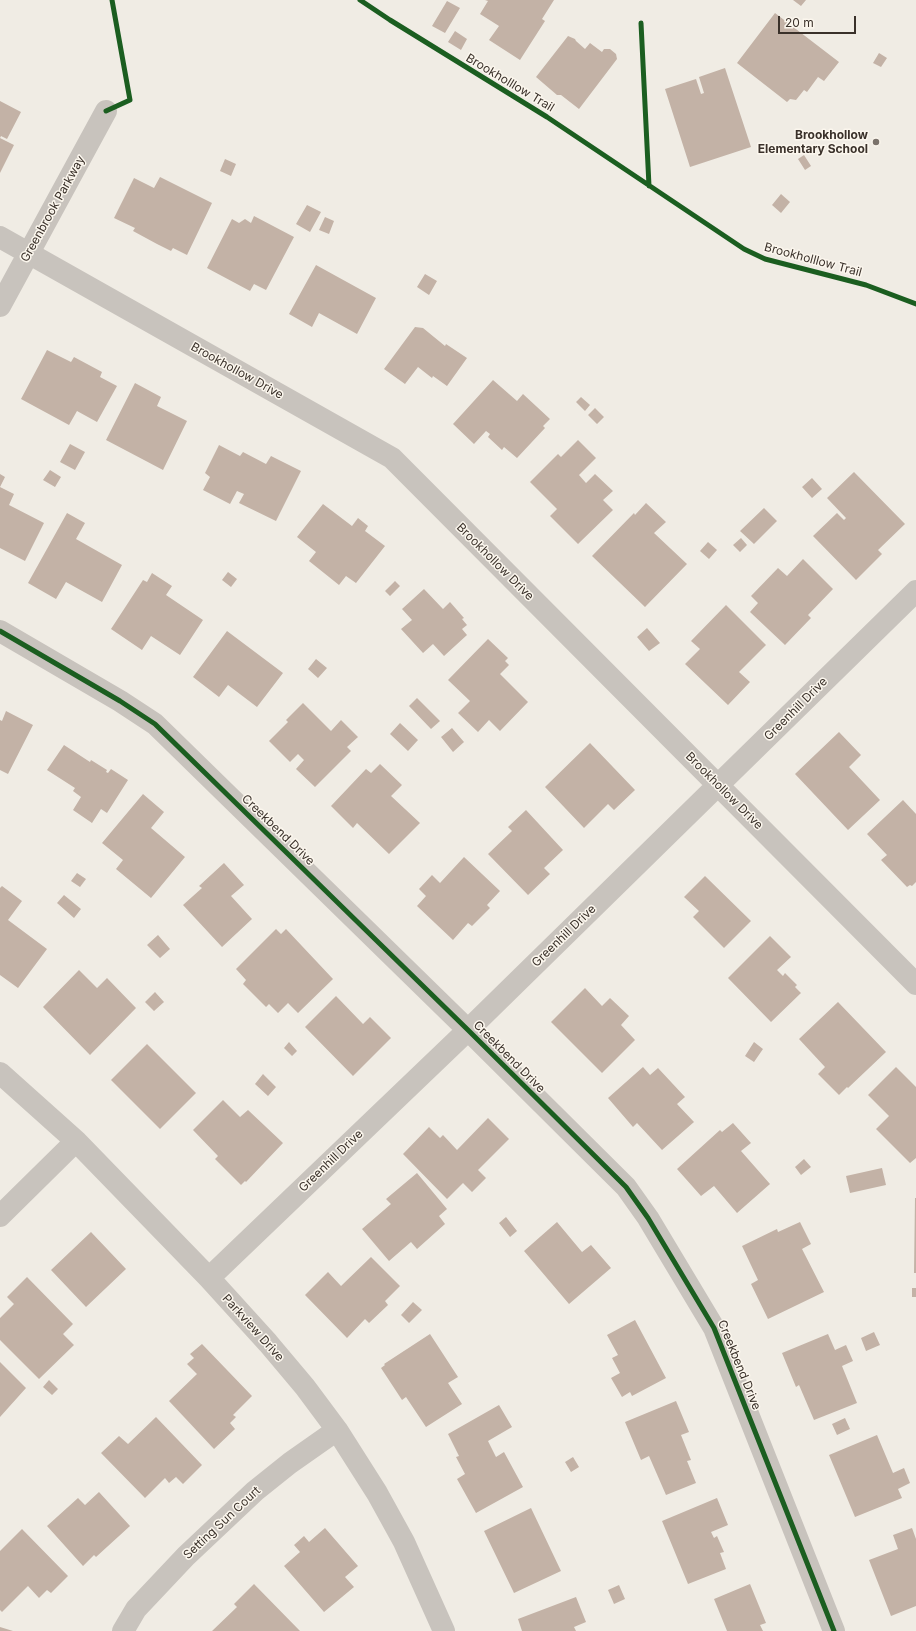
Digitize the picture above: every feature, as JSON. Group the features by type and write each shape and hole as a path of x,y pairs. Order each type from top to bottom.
{"street":[{"name":"Greenbrook Parkway","path":"0,306 106,111"},
{"name":"Brookhollow Drive","path":"0,237 392,458 916,984"},
{"name":"Greenhill Drive","path":"209,1278 468,1030 916,591"},
{"name":"Creekbend Drive","path":"0,631 120,701 155,724 468,1030 626,1187 648,1218 714,1328 834,1631"},
{"name":"Parkview Drive","path":"0,1073 76,1141 209,1278 286,1365 337,1430 377,1493 400,1535 444,1631"},
{"path":"0,1216 76,1141"},
{"name":"Setting Sun Court","path":"123,1631 136,1609 186,1556 249,1497 290,1464 337,1430"}],"building":[{"path":"485,0 554,0 542,19 545,21 520,60 489,40 499,26 480,14 488,1"},
{"path":"793,0 806,0 801,6"},
{"path":"447,1 460,8 445,33 432,26"},
{"path":"775,13 839,62 824,81 818,77 807,92 804,90 796,100 790,99 787,102 737,63"},
{"path":"455,31 467,39 461,50 448,42"},
{"path":"568,36 575,39 585,49 590,43 602,52 604,49 610,49 616,54 617,59 579,109 561,95 557,95 536,77"},
{"path":"879,53 887,58 881,67 873,63"},
{"path":"725,68 751,147 690,167 665,89 696,79 701,94 704,93 699,77"},
{"path":"0,101 21,112 7,139 1,136 0,138"},
{"path":"0,138 14,145 0,173"},
{"path":"804,155 811,166 805,170 798,159"},
{"path":"225,159 236,164 231,176 220,171"},
{"path":"160,177 212,203 187,255 173,248 171,251 157,244 133,231 135,228 114,218 134,178 154,188"},
{"path":"781,194 790,202 781,213 772,205"},
{"path":"307,205 321,212 310,232 296,224"},
{"path":"254,216 294,237 266,290 254,284 250,291 207,268 232,219 239,223 245,219 251,223"},
{"path":"325,217 334,221 329,234 319,230"},
{"path":"316,265 376,298 357,334 319,313 312,327 289,314"},
{"path":"425,274 437,281 429,295 417,287"},
{"path":"415,327 423,328 445,346 446,344 467,358 447,386 433,376 432,378 418,367 405,384 384,369"},
{"path":"47,350 71,362 74,357 102,372 100,377 117,386 97,422 77,411 69,425 21,399"},
{"path":"493,380 517,401 523,394 550,419 543,426 545,428 517,458 504,447 502,450 488,437 490,434 486,431 474,444 453,424"},
{"path":"135,383 161,397 157,406 187,421 163,470 106,440"},
{"path":"581,397 590,405 585,411 576,402"},
{"path":"595,408 604,417 597,424 588,415"},
{"path":"578,440 596,458 579,475 586,483 595,474 613,491 603,500 613,510 578,544 550,516 557,509 530,482 558,454 561,457"},
{"path":"70,444 85,452 75,470 60,462"},
{"path":"219,445 240,456 243,452 266,464 271,456 301,471 276,521 239,503 244,494 237,491 230,504 203,490 210,477 205,473"},
{"path":"50,470 61,477 55,487 43,480"},
{"path":"854,472 905,524 878,550 882,554 856,580 813,536 837,513 844,520 846,518 827,498"},
{"path":"0,474 5,477 0,487"},
{"path":"812,478 822,489 812,498 802,487"},
{"path":"0,487 14,494 9,505 44,523 25,561 0,548"},
{"path":"646,503 666,522 654,533 687,564 645,607 592,556 634,513 635,515"},
{"path":"323,504 352,526 358,518 368,526 365,531 385,546 356,583 346,576 339,585 309,561 316,552 297,537"},
{"path":"764,508 777,521 754,544 740,531"},
{"path":"67,513 85,523 76,539 122,565 102,602 66,582 56,599 28,583"},
{"path":"741,538 747,545 740,552 733,545"},
{"path":"708,542 717,550 709,559 700,551"},
{"path":"803,559 833,589 808,615 811,618 785,645 750,612 758,603 751,596 778,568 787,576"},
{"path":"228,572 237,579 231,587 222,580"},
{"path":"152,573 172,586 166,595 203,620 180,655 151,636 142,650 111,629 143,580 147,582"},
{"path":"395,581 400,586 390,596 385,591"},
{"path":"424,589 443,609 450,602 464,618 462,619 467,625 462,629 467,635 444,656 433,644 423,653 401,629 412,620 402,609"},
{"path":"726,605 766,645 739,672 750,682 728,705 685,664 700,649 691,641"},
{"path":"647,628 660,643 649,651 637,637"},
{"path":"227,631 283,673 257,707 228,685 219,697 193,677"},
{"path":"488,639 508,658 505,661 509,665 500,674 528,702 500,731 489,720 478,732 458,713 470,701 448,680"},
{"path":"316,659 327,668 318,678 308,669"},
{"path":"417,698 440,721 431,729 409,706"},
{"path":"303,703 331,731 341,720 358,737 347,747 351,751 315,787 296,769 304,760 298,754 290,762 269,741 288,722 286,720"},
{"path":"6,711 33,725 8,774 0,770 0,720 2,721"},
{"path":"400,723 418,740 408,751 390,734"},
{"path":"452,728 464,742 453,752 441,737"},
{"path":"839,732 861,755 849,767 880,800 848,830 795,774"},
{"path":"590,743 635,790 614,810 608,804 584,828 545,787"},
{"path":"64,745 90,762 91,760 107,770 106,772 108,773 111,769 128,780 107,813 101,809 92,823 73,810 81,797 73,791 75,788 47,770"},
{"path":"380,764 402,785 391,796 420,823 389,854 357,823 353,828 331,806 366,769 371,773"},
{"path":"143,794 164,812 151,828 185,857 151,898 116,869 123,860 102,843"},
{"path":"903,800 916,814 916,882 912,886 910,885 907,887 881,860 887,855 867,834"},
{"path":"526,810 563,850 544,868 550,874 528,895 488,854 512,831 508,827"},
{"path":"464,857 500,891 487,905 490,908 472,926 468,923 453,940 417,906 426,896 419,889 432,875 440,883"},
{"path":"224,863 244,885 231,896 252,919 222,947 183,905 202,888 199,886"},
{"path":"77,873 86,879 80,887 71,881"},
{"path":"705,876 751,921 724,948 693,917 699,911 684,897"},
{"path":"2,886 22,901 8,920 47,949 18,988 0,975 0,888"},
{"path":"64,895 81,909 74,918 57,903"},
{"path":"276,929 281,934 286,929 333,979 298,1013 288,1003 278,1013 269,1004 266,1007 243,984 246,980 236,969"},
{"path":"158,935 170,949 160,958 147,945"},
{"path":"770,936 791,957 777,970 783,976 785,973 797,985 795,987 801,993 771,1022 728,978"},
{"path":"79,970 97,988 107,978 136,1008 90,1055 43,1007"},
{"path":"585,988 602,1006 610,998 629,1016 621,1025 635,1040 602,1073 551,1022"},
{"path":"155,992 164,1002 154,1011 145,1002"},
{"path":"336,996 363,1024 370,1017 391,1038 353,1076 305,1027"},
{"path":"838,1002 886,1052 839,1095 818,1074 825,1067 799,1039"},
{"path":"289,1042 297,1051 292,1056 284,1048"},
{"path":"754,1042 763,1049 754,1062 745,1056"},
{"path":"147,1044 196,1093 160,1129 111,1080"},
{"path":"643,1067 650,1075 658,1068 685,1097 677,1104 694,1122 662,1150 637,1123 633,1127 608,1098"},
{"path":"896,1067 916,1087 916,1158 910,1163 876,1129 889,1116 868,1095"},
{"path":"263,1074 276,1087 268,1096 255,1084"},
{"path":"223,1100 240,1117 248,1110 283,1143 246,1182 245,1181 241,1185 215,1159 218,1156 193,1130"},
{"path":"488,1118 509,1139 478,1170 486,1178 472,1192 463,1183 447,1199 403,1154 429,1127 440,1138 443,1135 457,1150"},
{"path":"733,1123 751,1143 741,1151 770,1184 737,1213 714,1186 701,1196 677,1169 720,1130 722,1132"},
{"path":"804,1159 811,1167 801,1175 795,1167"},
{"path":"882,1168 886,1185 850,1193 846,1176"},
{"path":"417,1173 447,1209 439,1216 445,1224 417,1249 411,1242 389,1261 362,1229 391,1204 386,1199"},
{"path":"915,1198 916,1273 914,1273"},
{"path":"506,1217 517,1231 510,1237 499,1223"},
{"path":"557,1222 582,1252 591,1245 611,1268 569,1304 524,1251"},
{"path":"800,1222 811,1244 802,1249 824,1292 768,1319 751,1284 758,1280 742,1246 777,1229 778,1232"},
{"path":"91,1232 126,1269 86,1307 51,1270"},
{"path":"371,1257 400,1286 385,1301 388,1305 369,1323 365,1319 347,1338 305,1295 328,1272 341,1286"},
{"path":"27,1277 73,1324 63,1334 74,1345 39,1379 0,1340 0,1318 14,1304 7,1297"},
{"path":"912,1288 916,1288 916,1297 912,1297"},
{"path":"413,1302 422,1310 409,1323 401,1315"},
{"path":"635,1320 666,1378 632,1396 630,1392 622,1397 611,1378 620,1373 612,1358 618,1355 607,1335"},
{"path":"874,1332 880,1345 866,1351 861,1338"},
{"path":"430,1334 458,1377 448,1383 462,1404 426,1427 406,1397 402,1400 381,1368 385,1365 384,1364"},
{"path":"828,1334 835,1350 846,1345 853,1361 842,1366 857,1403 814,1420 799,1385 796,1387 782,1353"},
{"path":"202,1344 252,1396 233,1415 236,1417 230,1423 235,1429 214,1449 169,1401 197,1374 187,1364 194,1358 190,1354"},
{"path":"0,1362 26,1388 0,1417"},
{"path":"49,1380 58,1389 52,1395 43,1387"},
{"path":"676,1401 689,1432 681,1435 691,1460 687,1461 696,1483 666,1495 649,1456 641,1460 625,1422"},
{"path":"499,1405 512,1427 488,1441 496,1457 504,1452 523,1487 476,1513 457,1479 465,1474 456,1457 459,1456 448,1434"},
{"path":"156,1417 202,1465 183,1484 176,1477 169,1483 165,1478 145,1498 101,1453 119,1436 128,1444"},
{"path":"845,1418 850,1429 837,1435 832,1424"},
{"path":"877,1435 893,1473 904,1468 910,1483 898,1489 902,1498 855,1517 829,1455"},
{"path":"573,1457 579,1467 571,1472 565,1462"},
{"path":"99,1492 130,1526 96,1557 94,1555 83,1566 47,1526 78,1498 85,1505"},
{"path":"717,1498 728,1525 711,1532 714,1538 717,1536 724,1552 720,1553 726,1569 688,1584 662,1521"},
{"path":"531,1508 561,1571 514,1593 484,1531"},
{"path":"325,1528 358,1566 345,1577 354,1587 324,1612 284,1566 300,1552 294,1545 304,1536 309,1542"},
{"path":"912,1528 916,1539 916,1606 891,1616 869,1560 898,1549 893,1535"},
{"path":"22,1529 68,1576 51,1593 47,1590 39,1598 28,1586 2,1612 0,1610 0,1551"},
{"path":"254,1584 300,1631 212,1631 237,1607 234,1604"},
{"path":"750,1584 766,1623 760,1625 763,1631 727,1631 714,1599"},
{"path":"619,1585 625,1599 614,1604 608,1590"},
{"path":"576,1597 586,1622 574,1627 576,1631 522,1631 518,1619"},
{"path":"0,1627 13,1631 0,1631"}],"cycle path":[{"path":"106,111 130,100 112,0"},
{"name":"Brookholllow Trail","path":"360,0 547,117 744,249 765,259 866,285 916,304"},
{"path":"641,23 649,186"},
{"path":"0,631 120,701 155,724 468,1030 626,1187 648,1218 714,1328 834,1631"}],"place":[{"name":"Brookhollow Elementary School","path":"876,142"}]}
